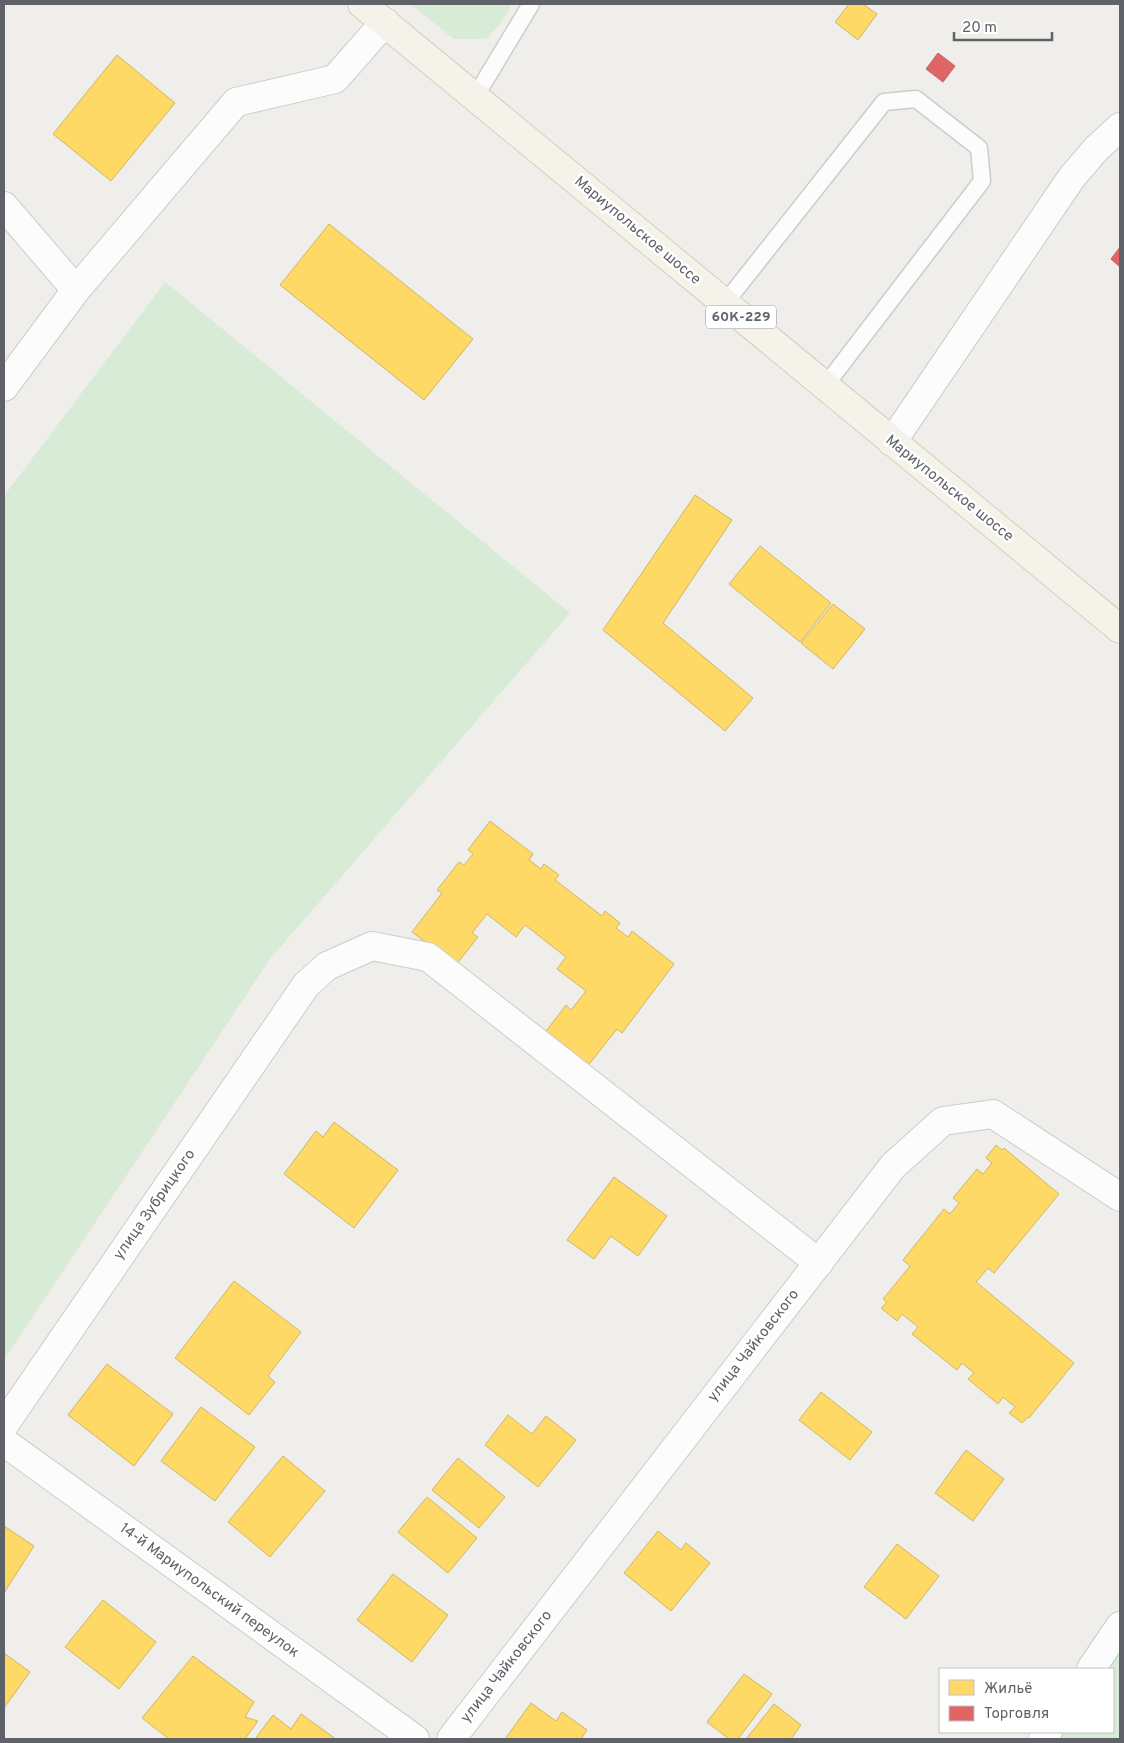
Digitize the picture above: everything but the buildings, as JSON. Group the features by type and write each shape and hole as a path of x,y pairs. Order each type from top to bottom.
{"main road":[{"name":"Мариупольское шоссе","path":"362,4 1120,629"}],"street":[{"path":"4,387 76,290 236,102 335,79 385,22"},
{"path":"892,442 1072,177 1096,149 1120,127"},
{"path":"4,206 76,290"},
{"name":"улица Зубрицкого","path":"4,1425 306,985 326,966 372,946 428,956 819,1263"},
{"name":"улица Чайковского","path":"451,1739 893,1166 943,1122 993,1114 1120,1197"},
{"name":"14-й Мариупольский переулок","path":"4,1442 415,1739"},
{"path":"1092,1668 1120,1626"}],"lane":[{"path":"476,97 530,4"},
{"path":"724,303 884,102 916,99 979,148 982,181 825,386"}],"green space":[{"path":"410,4 512,4 501,23 486,39 454,39"},
{"path":"165,282 570,613 270,959 4,1360 4,496"},
{"path":"1120,1637 1120,1739 1050,1739 1054,1733 1114,1733 1114,1668 1099,1668"}]}
